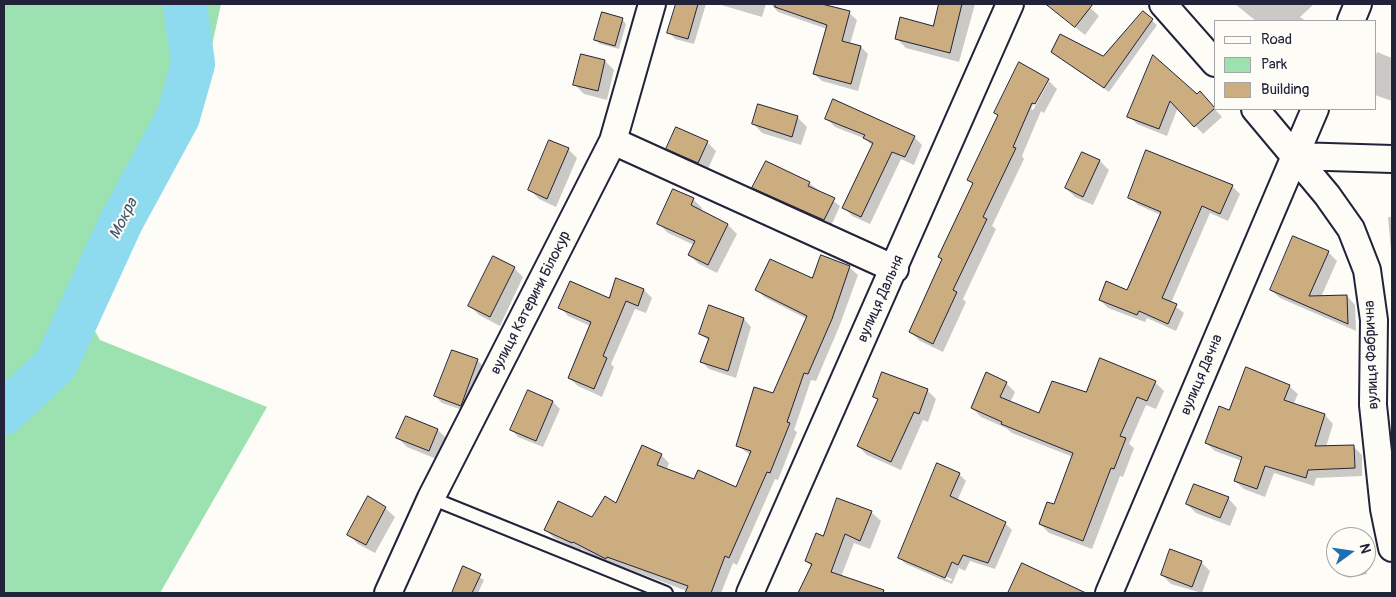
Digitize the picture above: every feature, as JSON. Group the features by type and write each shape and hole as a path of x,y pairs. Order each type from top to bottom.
{"street":[{"name":"вулиця Катерини Білокур","path":"388,593 431,498 613,141 652,4"},
{"name":"вулиця Дальня","path":"750,593 1010,4"},
{"path":"1163,4 1214,62"},
{"path":"1351,20 1358,4"},
{"name":"вулиця Фабрична","path":"1255,110 1296,156 1351,229 1367,270 1374,320 1373,406 1384,509 1392,548"},
{"name":"вулиця Дачна","path":"1109,593 1315,110"},
{"path":"613,141 895,268"},
{"path":"1296,156 1392,159"}],"lane":[{"path":"431,498 666,593"}],"green space":[{"path":"4,4 221,4 199,105 155,182 85,314 100,340 267,407 160,593 4,593"}],"building":[{"path":"676,4 698,4 688,39 667,33"},
{"path":"776,4 822,4 850,11 842,41 861,46 851,84 813,74 827,25 775,7"},
{"path":"939,4 962,4 950,53 895,39 900,17 933,26"},
{"path":"1046,4 1093,4 1075,27"},
{"path":"1143,11 1153,19 1104,88 1051,52 1060,34 1103,56"},
{"path":"602,12 623,18 615,46 594,40"},
{"path":"581,54 605,60 598,91 573,85"},
{"path":"1153,55 1197,94 1200,91 1214,107 1194,127 1170,101 1159,129 1127,117"},
{"path":"1019,62 1049,79 1035,104 1032,103 1013,147 1016,148 983,217 987,219 953,290 957,292 933,344 909,332 942,259 938,257 973,183 967,180 998,115 994,113"},
{"path":"833,99 915,136 905,157 892,152 861,217 842,208 873,143 863,138 865,135 825,119"},
{"path":"758,104 798,116 792,137 752,124"},
{"path":"676,127 708,141 698,163 666,149"},
{"path":"549,140 569,148 547,199 528,190"},
{"path":"1146,150 1233,185 1220,214 1202,206 1162,298 1177,304 1168,324 1139,311 1137,315 1099,300 1106,281 1127,290 1161,212 1128,198"},
{"path":"1082,152 1100,160 1083,197 1065,188"},
{"path":"766,161 810,182 808,186 835,198 824,220 752,188"},
{"path":"673,189 694,198 691,205 728,224 708,265 688,255 695,241 657,224"},
{"path":"1293,236 1329,251 1309,296 1347,295 1348,324 1270,290"},
{"path":"821,255 850,266 832,319 808,374 804,373 787,422 790,423 770,473 767,472 729,558 725,556 711,593 685,593 688,586 607,557 606,559 544,530 558,501 592,517 605,496 616,503 642,445 662,454 657,465 694,479 698,470 736,487 751,451 736,446 754,387 773,393 807,316 755,290 770,259 812,278"},
{"path":"493,256 515,267 490,317 468,306"},
{"path":"616,278 644,289 638,306 626,301 603,356 607,358 594,389 568,378 591,322 558,308 570,281 609,298"},
{"path":"709,305 744,318 728,371 700,362 709,338 699,334"},
{"path":"452,350 478,359 461,406 434,396"},
{"path":"1100,358 1156,381 1147,401 1137,397 1120,436 1126,438 1114,469 1111,468 1083,541 1039,524 1047,502 1054,504 1073,453 1001,424 1002,422 971,408 986,372 1007,382 1000,397 1039,413 1052,381 1086,392"},
{"path":"1246,367 1290,385 1284,400 1325,414 1315,446 1354,445 1355,468 1308,470 1306,478 1265,466 1257,489 1234,481 1242,457 1205,443 1219,406 1229,410"},
{"path":"882,372 928,389 919,414 914,412 891,462 857,446 878,399 873,397"},
{"path":"528,390 553,401 536,441 510,430"},
{"path":"406,416 438,429 429,451 396,438"},
{"path":"937,463 960,473 950,496 1006,522 988,563 963,555 958,565 952,562 945,578 898,558"},
{"path":"1194,484 1229,497 1220,518 1186,504"},
{"path":"368,496 386,507 366,545 347,535"},
{"path":"837,498 872,511 860,541 845,534 831,572 884,590 883,593 798,593 812,564 805,561 816,533 823,536"},
{"path":"1170,549 1202,561 1192,587 1161,575"},
{"path":"1022,563 1086,593 1008,593"},
{"path":"463,566 481,574 472,593 452,593"}],"waterway":[{"name":"Мокра","path":"4,413 56,364 121,222 178,117 193,64 185,4"}]}
